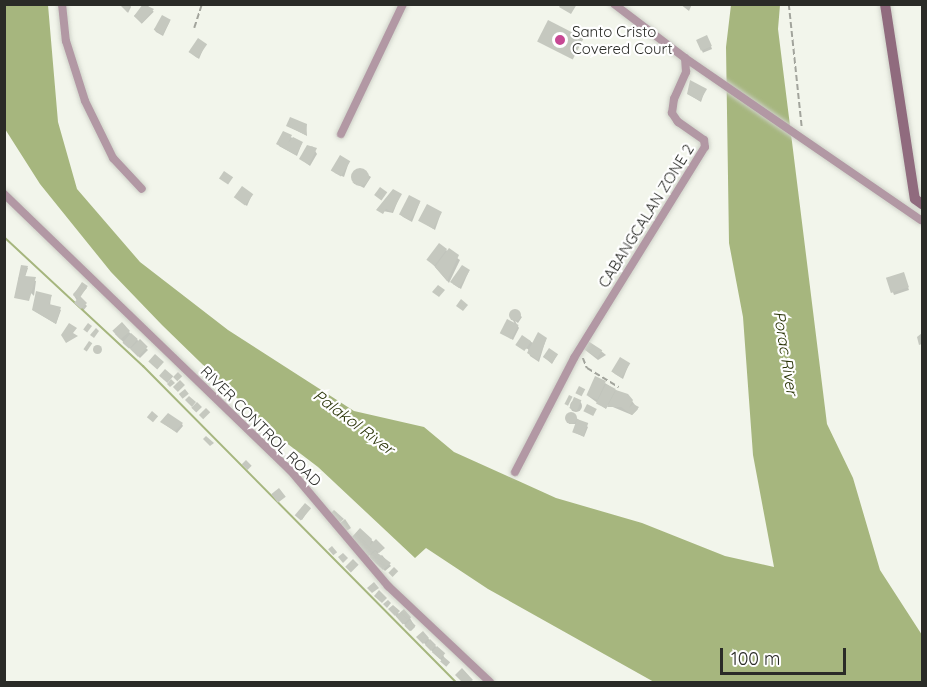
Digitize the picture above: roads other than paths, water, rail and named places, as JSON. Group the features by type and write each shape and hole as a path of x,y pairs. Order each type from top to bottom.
{"street":[{"path":"62,4 66,40 85,101 113,158 142,189"},
{"path":"341,134 403,4"},
{"path":"614,4 685,58 722,80 922,223"},
{"path":"885,4 922,223"},
{"name":"CABANGCALAN ZONE 2","path":"515,472 579,349 705,151 704,140 678,122 672,113 674,99 686,72 685,58"},
{"name":"RIVER CONTROL ROAD","path":"4,194 290,470 388,586 490,682"}],"water":[{"path":"5,5 48,5 58,122 77,189 140,262 228,330 354,411 424,427 454,452 556,498 642,523 725,556 774,567 753,455 743,317 729,243 726,47 731,5 780,5 778,29 827,424 853,478 880,570 922,635 922,682 654,682 488,589 426,548 415,558 318,467 272,432 162,325 111,272 40,184 5,129"}],"waterway":[{"path":"4,237 143,366 456,682"}],"place":[{"name":"Santo Cristo Covered Court","path":"560,40"}],"water label":[{"name":"Porac River","path":"786,353"},
{"name":"Palakol River","path":"354,422"}]}
